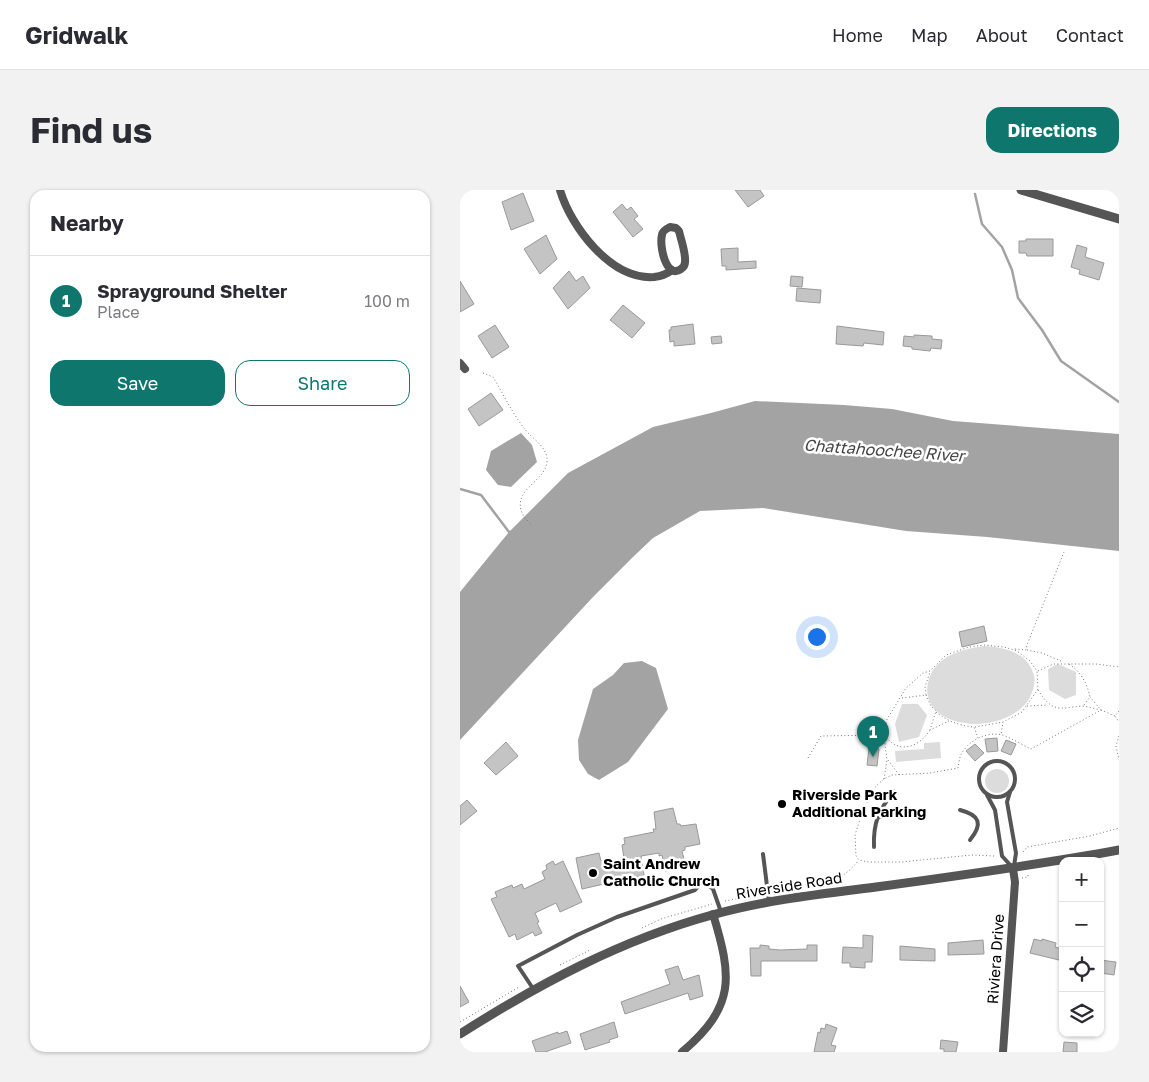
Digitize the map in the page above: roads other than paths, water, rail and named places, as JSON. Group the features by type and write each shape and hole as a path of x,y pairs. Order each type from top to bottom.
{"street":[{"path":"560,190 568,210 580,231 596,249 618,268 634,275 647,277 661,276 672,270 680,270 686,261 679,231 676,228 670,227 662,235 662,250 666,263 672,270"},
{"path":"1021,190 1119,219"},
{"name":"Riverside Road","path":"460,1034 534,990 632,941 717,913 769,902 1013,869 1119,850"},
{"name":"Riviera Drive","path":"1003,1052 1015,882 1013,869"},
{"path":"682,1052 699,1038 709,1026 718,1012 724,996 726,961 717,913"}],"lane":[{"path":"991,763 1004,763 1010,767 1014,775 1014,785 1008,798 1016,853 1013,869 1002,856 995,810 981,787 981,772 991,763"},
{"path":"874,847 874,828 884,804 894,791"},
{"path":"986,793 1000,797 1011,791"},
{"path":"960,810 969,812 976,817 978,824 976,832 970,840"},
{"path":"878,817 887,816"},
{"path":"762,854 769,902"},
{"path":"534,990 518,966 577,935 617,917 695,890 703,881 713,889 717,913"}],"water":[{"name":"Chattahoochee River","path":"755,401 892,409 953,421 1119,434 1119,551 987,537 906,531 763,508 700,511 653,538 633,557 593,597 460,740 460,592 509,532 568,473 653,427"},
{"path":"521,433 532,445 537,462 511,487 498,485 486,470 491,451"},
{"path":"642,661 656,668 668,709 628,762 599,780 588,774 579,760 578,740 593,689 613,675 624,663"}],"waterway":[{"path":"975,194 982,224 1002,247 1012,270 1018,298 1042,330 1061,361 1119,402"},
{"path":"460,489 481,495 509,532 511,532"}],"place":[{"name":"Sprayground Shelter","path":"873,757"},
{"name":"Riverside Park Additional Parking","path":"782,804"},
{"name":"Saint Andrew Catholic Church","path":"593,873"}]}
